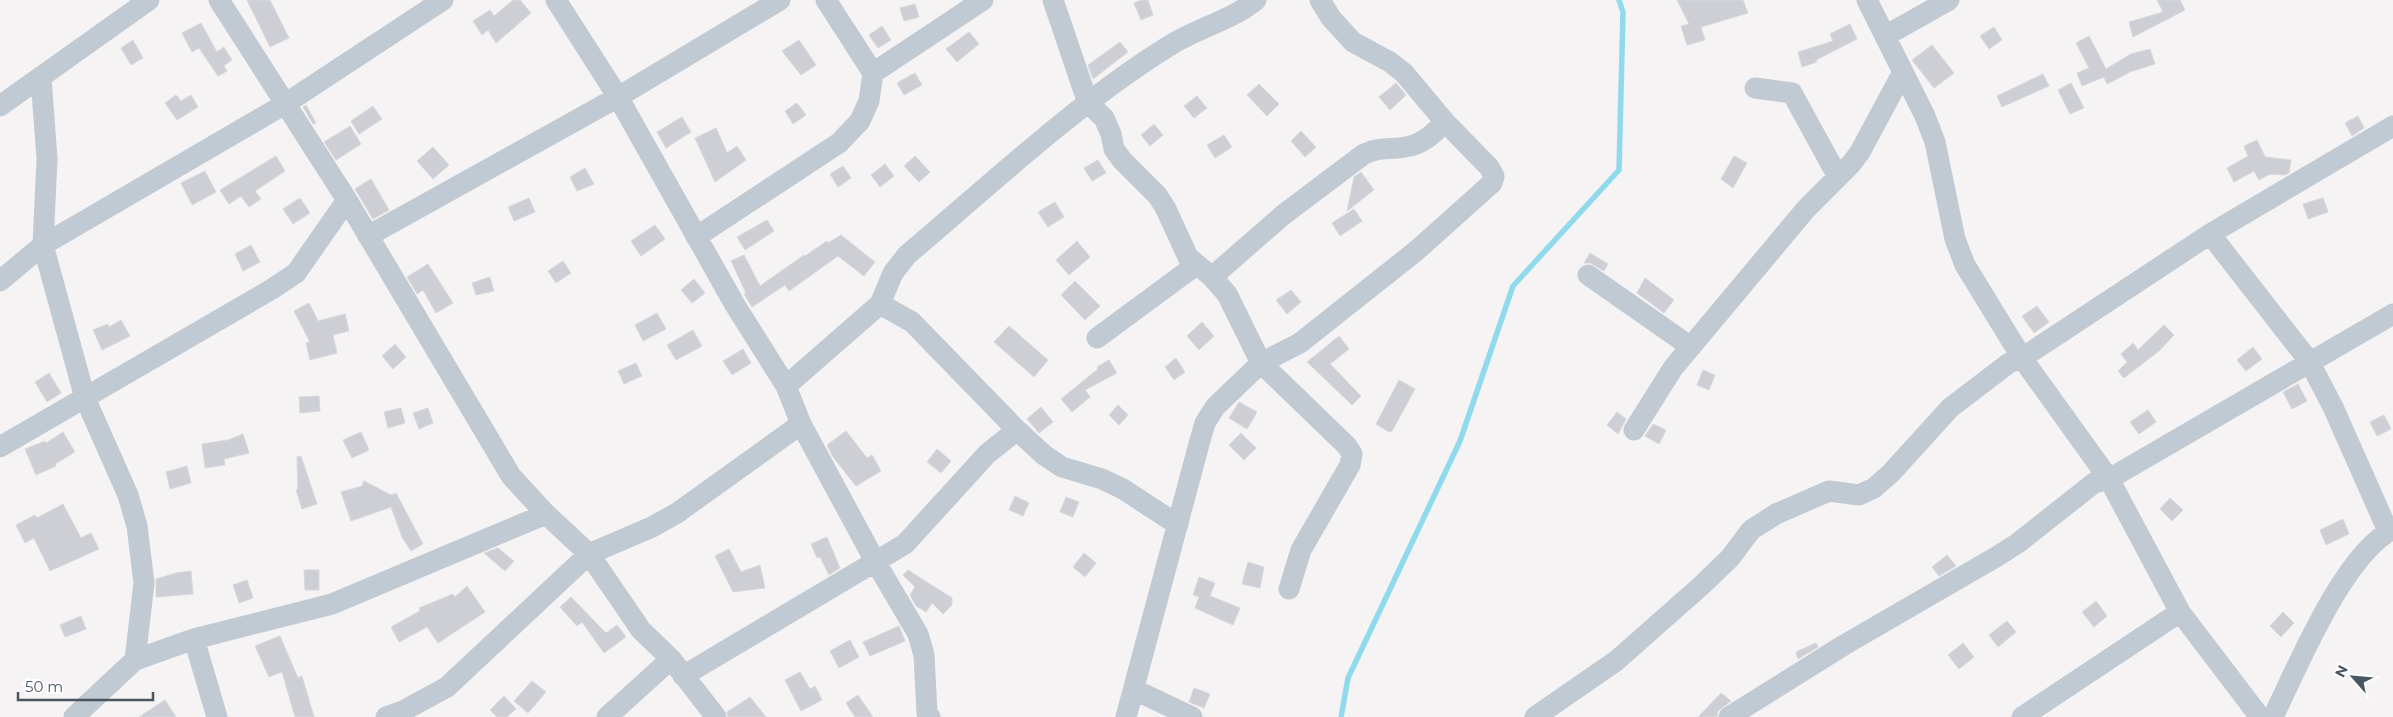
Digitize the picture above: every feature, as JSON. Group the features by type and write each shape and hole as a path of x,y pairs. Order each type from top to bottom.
{"street":[{"path":"0,106 149,0"},
{"path":"219,0 347,200 511,476 546,514 589,554 641,630 677,667 716,717"},
{"path":"0,281 43,245 285,104 443,0"},
{"path":"556,0 618,97 735,305 786,386 801,424 875,561 918,634 924,655 925,716"},
{"path":"368,236 618,97 780,0"},
{"path":"696,237 839,143 860,121 869,100 873,73 826,0"},
{"path":"873,73 983,0"},
{"path":"1053,0 1088,103 1104,118 1111,134 1114,149 1165,206 1188,257 1227,294 1261,363 1347,446 1352,454 1350,465 1301,550 1289,589"},
{"path":"786,386 880,304 893,273 907,255 1088,103 1170,45 1233,16 1256,0"},
{"path":"1126,717 1135,690 1206,423 1215,407 1261,363 1300,343 1416,250 1492,183 1494,176 1489,167 1445,122 1404,73 1390,62 1353,42 1331,18 1320,0"},
{"path":"1867,0 1925,116 1935,142 1955,239 1965,265 2022,358 2109,479 2180,612 2260,717"},
{"path":"1885,36 1949,0"},
{"path":"1634,430 1673,368 1806,209 1860,152 1903,72"},
{"path":"41,78 47,159 43,245 85,398 128,495 137,526 144,583 135,660"},
{"path":"1755,88 1792,93 1838,177"},
{"path":"1097,338 1204,271 1364,154 1378,148 1408,147 1419,143 1445,122"},
{"path":"1545,715 1616,661 1702,586 1730,558 1751,530 1776,514 1830,492 1859,495 1874,488 1892,473 1950,408 2009,363 2022,358 2210,234 2393,126"},
{"path":"0,447 272,289 296,272 347,200"},
{"path":"2210,234 2309,361 2333,407 2391,530 2368,548 2332,599 2273,717"},
{"path":"1588,275 1691,347"},
{"path":"880,304 912,322 1017,430 1044,455 1062,467 1102,479 1123,489 1178,525"},
{"path":"1729,717 1844,645 2018,543 2094,483 2109,479 2309,361 2393,314"},
{"path":"386,717 447,687 589,554 652,527 677,513 801,424"},
{"path":"607,717 677,667 905,544 987,454 1017,430"},
{"path":"74,717 135,660 194,639 332,604 546,514"},
{"path":"2022,717 2180,612"},
{"path":"194,639 217,717"},
{"path":"1135,690 1192,717"}],"building":[{"path":"247,0 270,0 289,38 270,47"},
{"path":"513,0 520,0 531,13 496,43 488,30 482,35 473,21 490,10 494,16"},
{"path":"1148,0 1153,15 1141,20 1134,3"},
{"path":"1677,0 1743,0 1748,13 1701,27 1705,40 1687,45 1681,26 1689,24"},
{"path":"2157,0 2180,0 2185,10 2133,37 2129,22 2163,12"},
{"path":"915,4 919,17 904,21 900,8"},
{"path":"201,23 217,52 224,47 232,60 224,66 227,71 218,76 199,48 192,52 182,33"},
{"path":"1850,24 1857,39 1816,60 1817,62 1802,67 1798,52 1833,41 1830,34"},
{"path":"882,26 891,40 878,48 869,35"},
{"path":"1994,27 2002,40 1989,49 1980,36"},
{"path":"969,32 979,44 957,62 946,49"},
{"path":"2089,36 2106,69 2131,54 2150,49 2155,64 2130,72 2107,84 2104,77 2082,86 2077,73 2089,68 2076,43"},
{"path":"133,40 143,58 131,65 121,48"},
{"path":"799,40 816,65 801,75 782,51"},
{"path":"1120,42 1128,52 1093,79 1088,65"},
{"path":"1932,45 1954,73 1934,88 1912,60"},
{"path":"915,73 922,85 904,95 897,83"},
{"path":"2043,74 2049,86 2002,107 1997,96"},
{"path":"1396,83 1406,95 1390,110 1379,97"},
{"path":"2071,83 2084,108 2070,114 2058,90"},
{"path":"1259,84 1279,104 1267,116 1247,95"},
{"path":"176,95 181,101 191,95 198,107 177,120 165,103"},
{"path":"1197,96 1207,108 1194,118 1184,106"},
{"path":"797,103 806,115 793,124 785,111"},
{"path":"306,105 316,123 313,124 303,107"},
{"path":"373,106 382,119 359,134 351,121"},
{"path":"2358,116 2364,128 2352,136 2345,123"},
{"path":"682,117 691,132 666,148 657,132"},
{"path":"1154,124 1163,135 1150,146 1141,135"},
{"path":"350,126 361,144 336,160 324,142"},
{"path":"716,128 727,153 737,146 746,160 715,182 695,138"},
{"path":"1301,131 1316,147 1305,157 1291,141"},
{"path":"1224,135 1232,147 1215,158 1207,145"},
{"path":"2257,140 2265,157 2291,160 2289,173 2285,175 2270,174 2259,180 2254,171 2234,182 2227,168 2248,156 2244,146"},
{"path":"433,147 449,165 433,179 417,161"},
{"path":"276,156 285,171 255,191 261,199 249,207 241,196 229,204 220,190"},
{"path":"915,156 930,172 919,182 904,166"},
{"path":"1734,156 1747,163 1733,188 1721,179"},
{"path":"1098,160 1106,173 1092,181 1084,168"},
{"path":"885,164 894,176 880,187 871,175"},
{"path":"843,166 851,178 838,187 830,174"},
{"path":"585,168 594,184 577,191 570,177"},
{"path":"205,171 216,192 192,205 181,183"},
{"path":"1361,172 1374,190 1347,211 1354,177"},
{"path":"371,179 389,210 373,219 355,189"},
{"path":"300,198 310,213 293,224 283,209"},
{"path":"529,198 535,212 514,221 508,207"},
{"path":"2323,198 2328,212 2308,219 2303,204"},
{"path":"1055,202 1064,217 1048,227 1038,212"},
{"path":"1354,209 1362,221 1340,236 1332,223"},
{"path":"767,220 774,231 745,250 737,237"},
{"path":"655,225 665,239 641,256 631,241"},
{"path":"841,235 875,262 864,276 838,256 789,291 785,285 752,307 744,294 746,293 731,261 744,255 760,286 804,255"},
{"path":"1077,241 1090,257 1069,275 1056,260"},
{"path":"251,245 260,262 243,271 235,254"},
{"path":"1590,253 1608,264 1604,271 1590,263 1584,263"},
{"path":"563,261 571,273 556,283 548,271"},
{"path":"428,264 453,303 436,313 423,290 417,294 407,277"},
{"path":"490,277 494,291 476,295 472,283"},
{"path":"1645,278 1674,300 1664,313 1637,293"},
{"path":"694,279 705,293 692,303 681,290"},
{"path":"1075,281 1100,306 1085,320 1061,295"},
{"path":"1291,290 1301,302 1287,314 1276,300"},
{"path":"309,303 318,321 345,314 349,331 333,335 337,353 310,360 306,343 310,342 294,311"},
{"path":"2037,306 2049,322 2034,333 2022,316"},
{"path":"657,313 666,329 643,341 635,325"},
{"path":"121,320 130,336 102,350 93,330 108,324 109,327"},
{"path":"1202,322 1214,336 1199,350 1187,336"},
{"path":"2164,325 2174,335 2159,351 2124,378 2118,371 2127,362 2121,354 2133,343 2138,350"},
{"path":"1009,326 1048,360 1034,377 994,342"},
{"path":"693,330 702,346 676,360 667,345"},
{"path":"1339,336 1349,349 1330,364 1361,396 1352,405 1307,362"},
{"path":"395,344 406,357 393,369 382,356"},
{"path":"2253,347 2262,359 2246,371 2237,360"},
{"path":"743,349 751,363 732,375 723,361"},
{"path":"1176,358 1185,372 1174,380 1165,367"},
{"path":"1109,360 1117,373 1085,390 1090,397 1072,412 1061,399 1098,369 1097,367"},
{"path":"636,363 642,376 624,384 618,371"},
{"path":"1703,370 1715,375 1709,390 1697,385"},
{"path":"49,373 61,393 47,402 35,382"},
{"path":"1399,380 1415,389 1392,431 1389,432 1376,424"},
{"path":"2298,384 2307,401 2292,409 2283,392"},
{"path":"319,396 320,411 300,413 299,397"},
{"path":"1239,402 1257,412 1247,429 1229,418"},
{"path":"1118,405 1128,415 1119,425 1109,415"},
{"path":"1041,407 1053,422 1039,433 1027,419"},
{"path":"401,408 405,423 388,428 384,412"},
{"path":"428,408 433,423 419,429 413,413"},
{"path":"2148,410 2156,422 2139,434 2130,422"},
{"path":"1617,412 1626,419 1618,434 1607,425"},
{"path":"2384,415 2391,429 2377,436 2370,422"},
{"path":"1653,424 1666,430 1659,444 1645,436"},
{"path":"846,431 867,458 872,455 881,471 856,486 833,457 827,445"},
{"path":"63,432 75,452 55,464 56,466 36,475 25,449 45,441 46,443"},
{"path":"361,432 369,450 352,458 343,440"},
{"path":"1241,433 1256,448 1244,460 1229,445"},
{"path":"243,434 249,453 224,459 225,465 205,468 202,444 228,440"},
{"path":"937,449 951,461 941,473 927,462"},
{"path":"301,456 317,504 302,509 296,490 298,489 297,457"},
{"path":"187,466 191,483 170,489 166,472"},
{"path":"364,481 391,495 396,493 423,544 411,551 402,537 391,507 351,521 341,492 362,486"},
{"path":"1015,496 1029,503 1023,516 1009,510"},
{"path":"1066,497 1079,502 1073,517 1060,512"},
{"path":"2170,498 2183,510 2172,521 2160,509"},
{"path":"63,504 81,538 91,533 99,549 50,571 34,538 25,543 16,525 35,515 37,518"},
{"path":"2343,519 2349,534 2326,545 2320,530"},
{"path":"827,537 840,568 829,575 820,557 817,558 811,544"},
{"path":"498,548 514,561 505,571 484,553"},
{"path":"729,549 741,572 760,565 765,588 733,592 715,556"},
{"path":"1084,553 1096,563 1085,577 1073,567"},
{"path":"1947,555 1956,566 1939,576 1932,567"},
{"path":"1248,562 1264,567 1260,588 1242,584"},
{"path":"304,570 319,570 319,590 305,590"},
{"path":"908,570 952,598 952,605 943,614 932,603 926,612 916,606 910,595 915,587 903,575"},
{"path":"191,571 193,594 156,597 156,579"},
{"path":"1199,577 1215,583 1210,596 1240,608 1233,625 1195,608 1199,597 1193,595"},
{"path":"247,580 253,598 239,603 233,585"},
{"path":"467,586 485,612 438,643 427,627 399,642 391,627 420,611 419,608 453,594 455,597"},
{"path":"571,597 606,633 617,625 626,637 604,653 582,622 577,626 560,607"},
{"path":"2096,601 2107,616 2094,627 2082,612"},
{"path":"2283,612 2294,623 2281,637 2270,626"},
{"path":"81,616 86,629 65,637 60,625"},
{"path":"2007,621 2016,632 1998,647 1989,635"},
{"path":"899,626 905,641 870,656 863,642"},
{"path":"280,636 298,678 302,676 314,717 295,717 282,672 269,677 255,646"},
{"path":"850,640 859,657 839,668 830,651"},
{"path":"1816,643 1818,647 1798,659 1796,652"},
{"path":"1963,643 1974,657 1959,669 1948,655"},
{"path":"800,672 810,689 815,686 822,700 801,711 785,680"},
{"path":"532,681 546,692 528,713 514,701"},
{"path":"1194,688 1210,694 1204,708 1189,702"},
{"path":"1721,693 1731,701 1718,711 1717,717 1698,717"},
{"path":"858,695 873,717 855,717 846,703"},
{"path":"504,696 516,709 507,717 497,717 490,710"},
{"path":"750,697 766,717 728,717 727,712"},
{"path":"165,700 176,717 139,717"}],"waterway":[{"path":"1341,717 1348,678 1460,441 1513,286 1619,170 1623,12 1619,0"}]}
